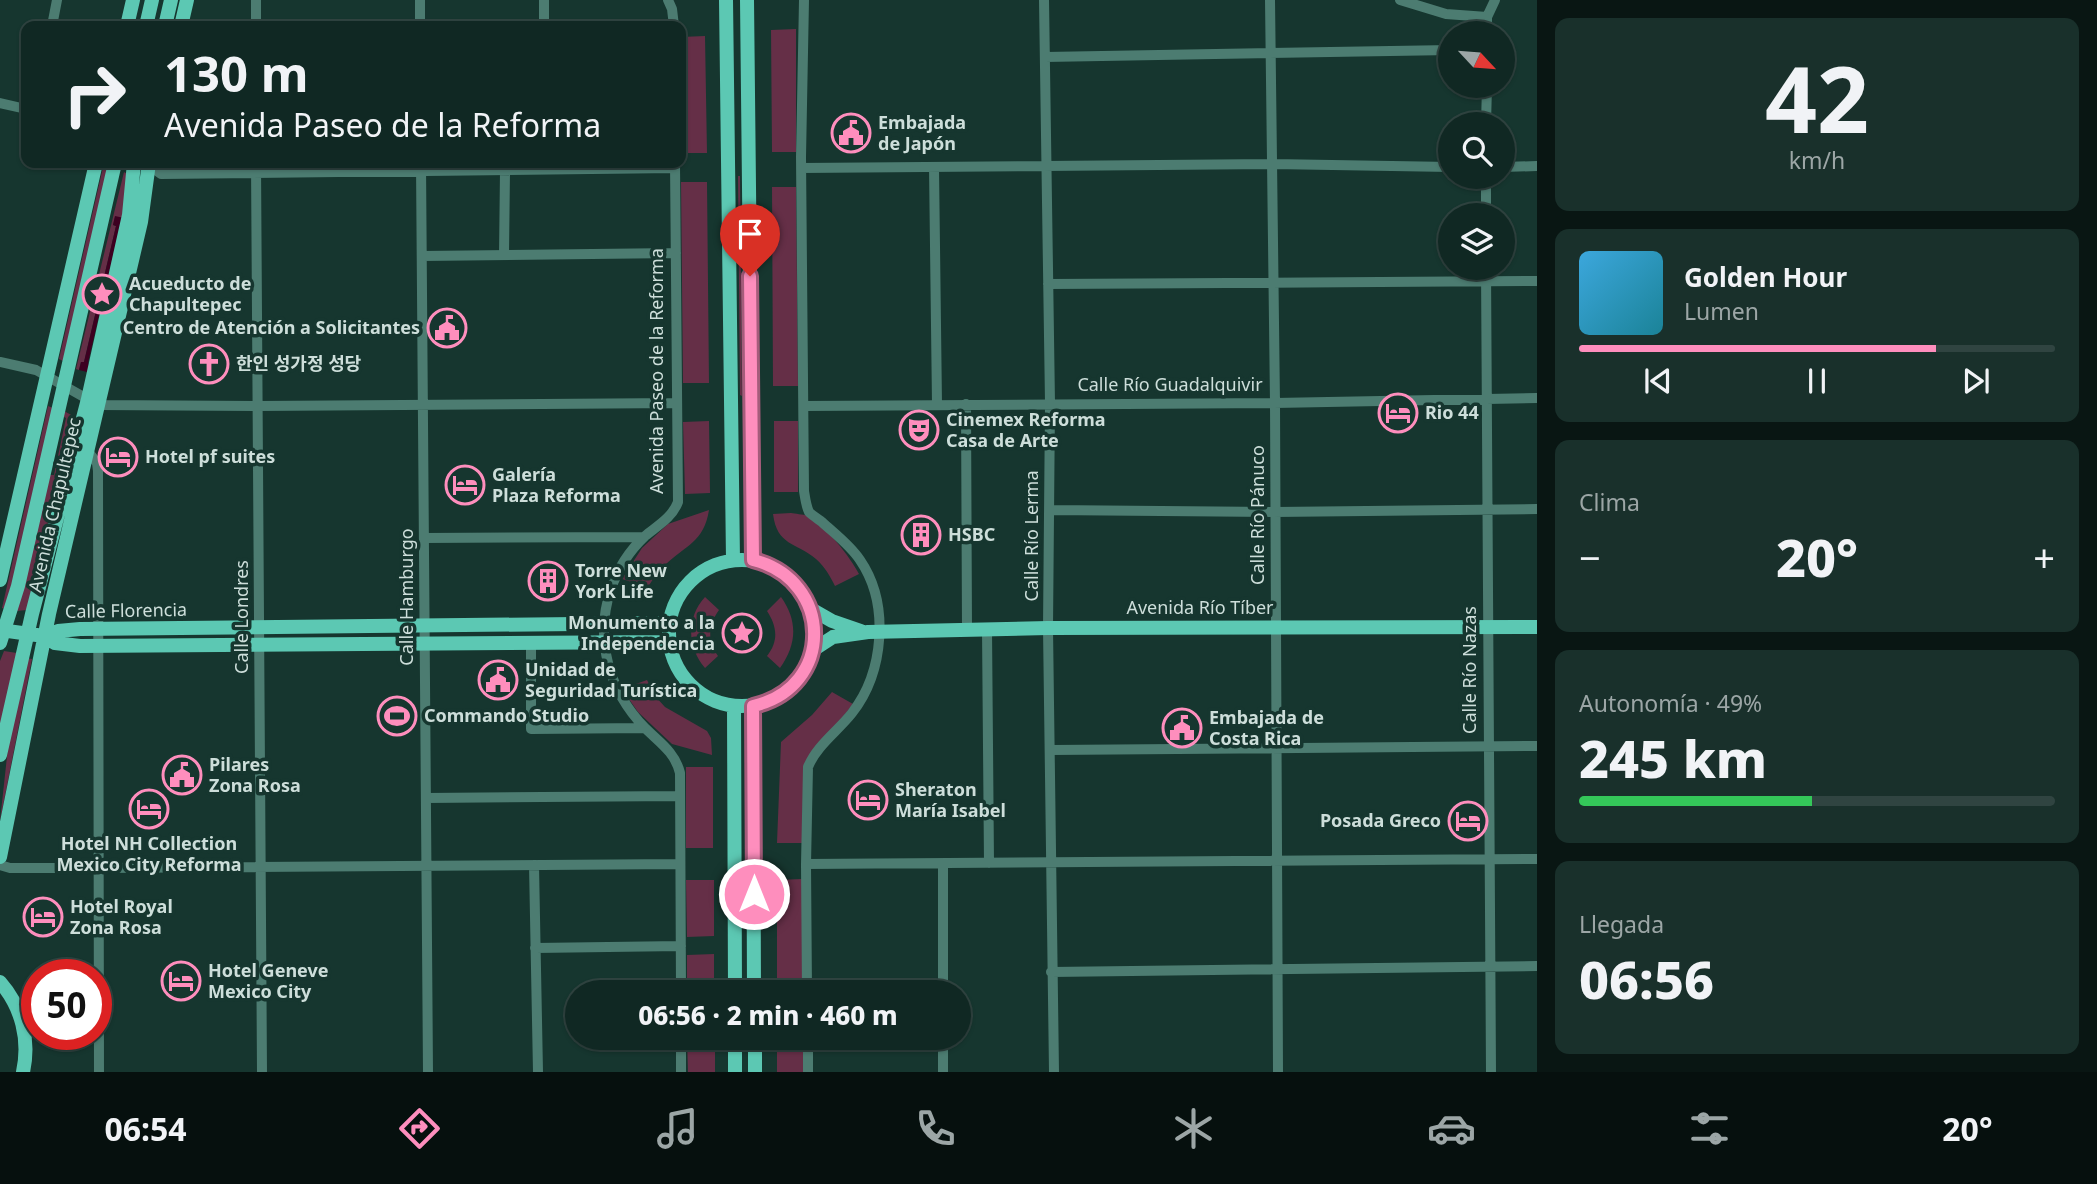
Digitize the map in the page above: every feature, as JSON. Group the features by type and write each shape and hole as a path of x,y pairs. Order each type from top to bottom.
{"main road":[{"path":"128,21 133,0"},
{"path":"147,21 152,0"},
{"path":"166,21 171,0"},
{"path":"182,21 187,0"},
{"path":"726,0 733,560"},
{"path":"747,0 753,560"},
{"name":"Avenida Chapultepec","path":"0,580 95,168"},
{"name":"Avenida Chapultepec","path":"1,635 18,586 114,168"},
{"name":"Avenida Chapultepec","path":"0,858 44,636 87,450 93,402 115,306 141,222 144,168"},
{"name":"Avenida Chapultepec","path":"0,755 61,496 93,402"},
{"path":"61,496 66,542"},
{"path":"733,560 753,560 785,573 801,590 811,609 815,631 813,650 804,672 788,690 768,702 753,706 733,706 716,702 694,689 678,670 669,642 669,623 676,601 689,582 708,568 733,560"},
{"name":"Avenida Río Tíber","path":"811,609 832,621 864,632"},
{"name":"Calle Florencia","path":"44,636 58,631 97,629 669,623"},
{"name":"Avenida Río Tíber","path":"813,650 833,637 864,632 1048,628 1537,626"},
{"path":"1,635 44,636"},
{"name":"Calle Florencia","path":"44,636 55,643 97,645 669,642"},
{"path":"733,706 735,980"},
{"path":"753,706 754,980"},
{"path":"0,982 22,1022 26,1040 23,1072"},
{"path":"735,1050 735,1072"},
{"path":"755,1050 755,1072"}],"street":[{"path":"53,21 57,0"},
{"path":"256,0 256,21"},
{"path":"420,0 420,21"},
{"path":"544,0 544,21"},
{"path":"668,0 673,21"},
{"path":"804,0 801,168 804,491 809,511 848,545 861,561 874,588 879,632 874,667 862,698 812,757 808,767 807,980"},
{"name":"Calle Río Lerma","path":"1044,0 1050,403 1048,628 1054,1072"},
{"name":"Calle Río Pánuco","path":"1270,0 1278,1072"},
{"path":"1400,0 1446,14 1487,16"},
{"path":"1487,21 1495,0"},
{"path":"1045,57 1438,50"},
{"path":"0,103 21,108"},
{"path":"801,168 1273,164 1438,167"},
{"path":"1515,167 1537,166"},
{"path":"934,167 937,404"},
{"path":"152,168 161,174 256,168"},
{"name":"Calle Londres","path":"256,168 262,1072"},
{"name":"Calle Hamburgo","path":"421,168 428,1072"},
{"path":"442,168 505,171 535,168"},
{"name":"Avenida Paseo de la Reforma","path":"675,168 678,502 671,514 625,559 617,573 610,592 605,642 610,674 616,689 645,728 671,753 677,763 680,796 681,980"},
{"path":"504,255 505,171"},
{"path":"422,256 676,253"},
{"name":"Calle Río Nazas","path":"1486,281 1491,1072"},
{"path":"1048,284 1537,281"},
{"path":"0,362 36,370 93,402 258,406 677,403"},
{"name":"Calle Río Guadalquivir","path":"804,406 1275,403 1537,398"},
{"path":"966,404 967,629"},
{"path":"87,450 97,463 99,471 99,1072"},
{"path":"1050,510 1275,512 1537,509"},
{"path":"424,538 645,537"},
{"path":"987,629 989,863"},
{"path":"531,643 531,729 645,728"},
{"path":"1051,750 1537,746"},
{"path":"426,798 680,796"},
{"path":"806,864 1537,859"},
{"path":"0,865 10,868 98,868 680,864"},
{"path":"943,864 943,980"},
{"path":"534,865 538,1072"},
{"path":"535,948 681,946"},
{"path":"1051,972 1537,966"},
{"path":"681,1050 681,1072"},
{"path":"808,1050 808,1072"},
{"path":"943,1050 943,1072"}],"shaded area":[{"path":"796,29 796,152 772,152 771,30"},
{"path":"705,36 707,153 686,153 686,37"},
{"path":"103,168 108,168 63,361 59,359"},
{"path":"124,172 127,174 123,218 115,217 113,225 116,226 84,362 81,362 79,370 76,369"},
{"path":"740,176 742,396 740,395"},
{"path":"681,182 707,182 709,383 683,383"},
{"path":"772,187 796,187 798,386 773,386"},
{"name":"Acueducto de Chapultepec","path":"115,216 124,218 120,225 87,372 79,370 81,362 84,362 116,226 113,225"},
{"path":"48,406 53,408 5,609 2,608"},
{"path":"64,411 75,417 27,610 16,611 49,475 54,475 66,418 62,416"},
{"path":"709,421 710,493 685,494 683,422"},
{"path":"774,421 798,421 798,492 774,492"},
{"path":"709,510 707,521 698,536 662,567 648,587 622,579 642,548 668,524"},
{"path":"773,514 807,516 829,533 859,574 835,586 819,562 809,553 788,542 779,532"},
{"path":"705,597 719,610 710,633 718,656 705,668 695,651 691,633 694,614"},
{"path":"781,597 787,606 793,632 790,650 780,668 767,656 775,634 767,611"},
{"path":"4,651 17,653 0,729 0,661"},
{"path":"27,658 32,659 0,821 9,738"},
{"path":"647,680 655,696 665,707 707,731 711,738 712,755 672,744 638,712 622,689"},
{"path":"832,692 853,704 804,767 802,843 777,843 781,742 812,715"},
{"path":"686,767 713,767 713,848 686,848"},
{"path":"802,879 803,980 777,980 777,880"},
{"path":"686,880 714,880 714,936 687,937"},
{"path":"714,954 714,980 687,980 687,955"},
{"path":"687,1050 715,1050 715,1072 688,1072"},
{"path":"777,1050 803,1050 803,1072 777,1072"}],"place":[{"name":"Embajada de Japón","path":"851,133"},
{"name":"Acueducto de Chapultepec","path":"102,294"},
{"name":"Centro de Atención a Solicitantes","path":"447,328"},
{"name":"한인 성가정 성당","path":"209,364"},
{"name":"Rio 44","path":"1398,413"},
{"name":"Cinemex Reforma Casa de Arte","path":"919,430"},
{"name":"Hotel pf suites","path":"118,457"},
{"name":"Galería Plaza Reforma","path":"465,485"},
{"name":"HSBC","path":"921,535"},
{"name":"Torre New York Life","path":"548,581"},
{"name":"Monumento a la Independencia","path":"742,633"},
{"name":"Unidad de Seguridad Turística","path":"498,680"},
{"name":"Commando Studio","path":"397,716"},
{"name":"Embajada de Costa Rica","path":"1182,728"},
{"name":"Pilares Zona Rosa","path":"182,775"},
{"name":"Sheraton María Isabel","path":"868,800"},
{"name":"Hotel NH Collection Mexico City Reforma","path":"149,809"},
{"name":"Posada Greco","path":"1468,821"},
{"name":"Hotel Royal Zona Rosa","path":"43,917"},
{"name":"Hotel Geneve Mexico City","path":"181,981"}],"route":[{"path":"750,276 753,560 776,568 794,581 811,609 815,631 810,660 797,682 768,702 753,706 754,894"}]}
